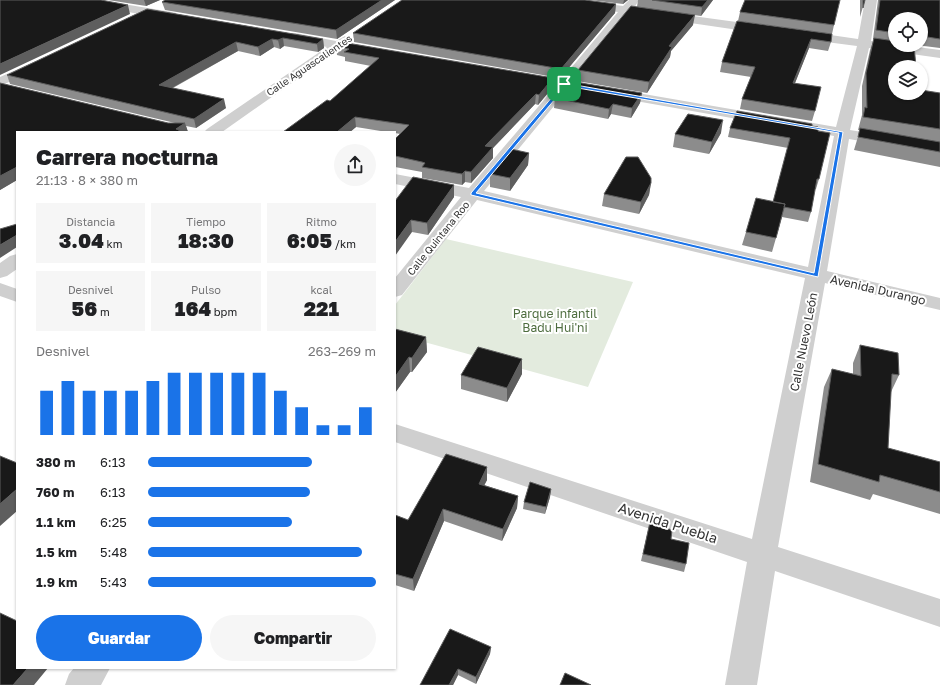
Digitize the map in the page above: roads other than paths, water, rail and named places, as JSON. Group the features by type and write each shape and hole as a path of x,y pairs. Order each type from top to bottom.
{"street":[{"path":"79,0 186,18"},
{"path":"556,0 631,5 777,31"},
{"name":"Calle Nuevo León","path":"742,685 763,554 842,132 864,43 871,0"},
{"path":"127,22 166,3"},
{"name":"Calle Quintana Roo","path":"396,290 473,194 631,5"},
{"name":"Calle Aguascalientes","path":"213,131 357,33"},
{"path":"793,34 940,54"},
{"path":"285,36 377,52"},
{"path":"0,82 49,58"},
{"path":"510,75 940,150"},
{"path":"0,88 15,91"},
{"name":"Avenida Durango","path":"396,179 473,194 940,304"},
{"path":"0,272 16,261"},
{"path":"0,289 16,296"},
{"name":"Avenida Puebla","path":"396,433 940,613"},
{"path":"81,685 93,669"}],"park label":[{"name":"Parque infantil Badu Hui'ni","path":"555,321"}]}
